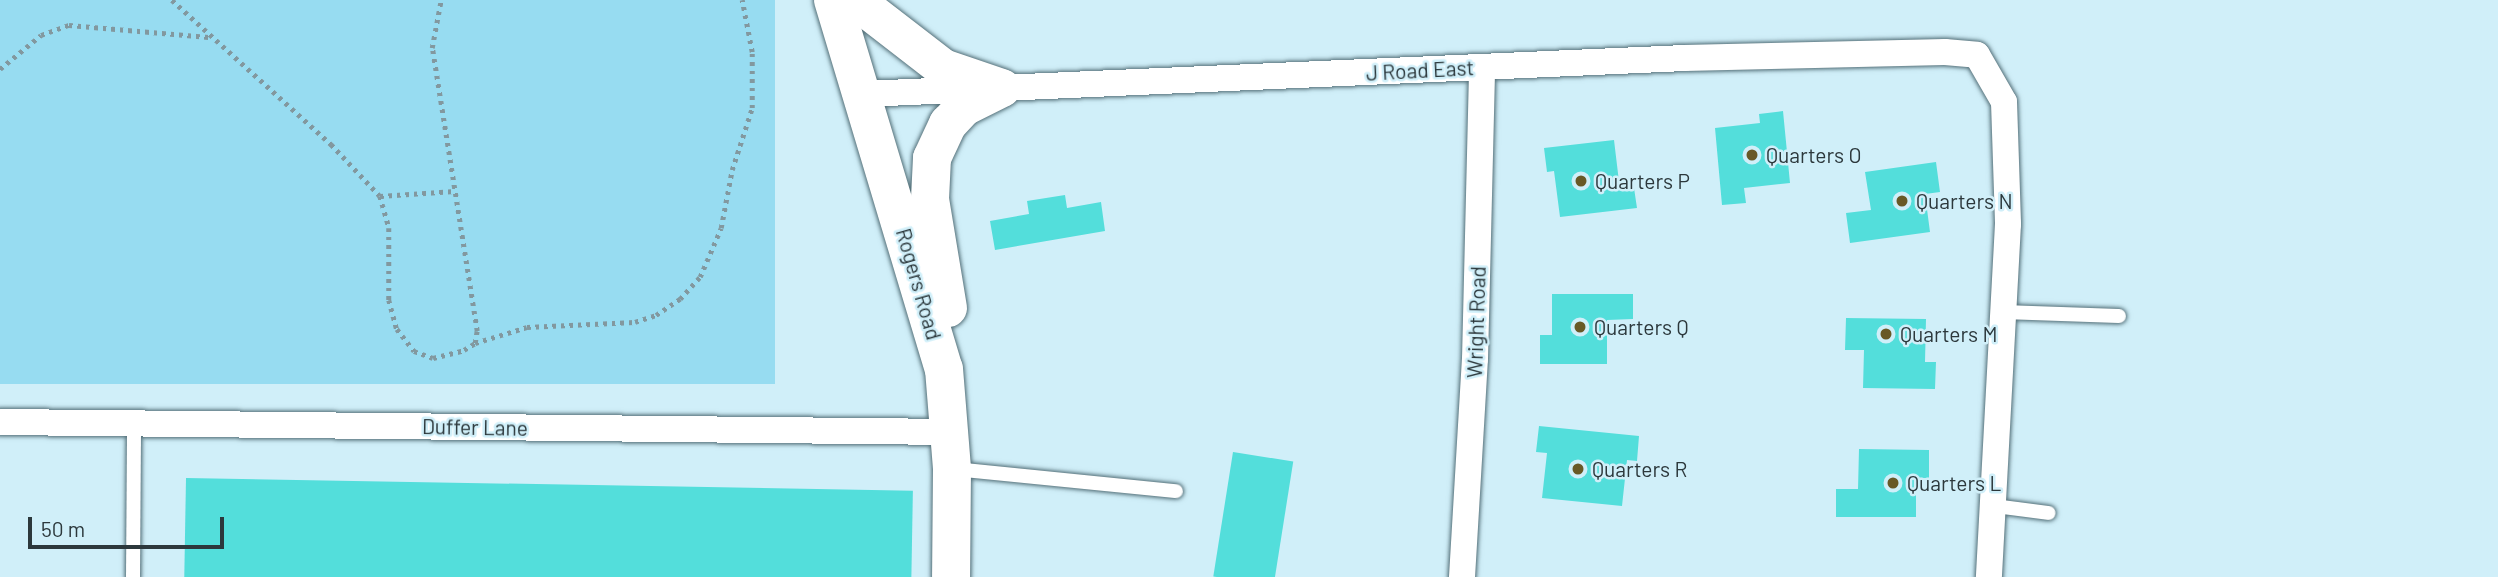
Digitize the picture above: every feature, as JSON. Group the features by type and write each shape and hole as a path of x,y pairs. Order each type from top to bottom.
{"street":[{"name":"Rogers Road","path":"833,0 864,94 944,369 952,469 950,577"},
{"path":"855,0 934,63 1002,88"},
{"name":"J Road East","path":"864,94 1849,54 1977,55 2004,102 2008,224 2003,312"},
{"name":"Wright Road","path":"1462,577 1475,359 1482,67"},
{"path":"944,369 948,301 930,200 932,158 948,124 964,107 1002,88"},
{"path":"1989,577 1995,506 2003,312"},
{"name":"Duffer Lane","path":"0,422 950,432"}],"lane":[{"path":"2003,312 2119,316"},
{"path":"133,577 134,423"},
{"path":"952,469 1176,492"},
{"path":"1995,506 2049,513"}],"path":[{"path":"172,0 209,37 281,97 380,196 388,228 389,300 397,329 414,351 433,358 453,356 475,343 527,327 635,322 656,315 680,299 700,277 721,228 732,170 752,108 752,52 742,0"},
{"path":"441,0 432,48 442,95 446,158 456,191 477,320 475,343"},
{"path":"0,69 41,36 69,25 209,37"},
{"path":"380,196 456,191"}],"shaded area":[{"path":"0,0 775,0 775,384 0,384"}],"building":[{"name":"Quarters O","path":"1783,111 1790,183 1744,188 1746,203 1722,205 1715,128 1760,123 1759,114"},
{"name":"Quarters P","path":"1614,140 1620,190 1634,188 1637,208 1560,217 1554,171 1547,172 1544,148"},
{"name":"Quarters N","path":"1936,162 1940,192 1925,194 1930,232 1850,243 1846,213 1871,210 1865,172"},
{"path":"1065,195 1067,208 1101,202 1105,231 995,250 990,221 1029,214 1027,201"},
{"name":"Quarters Q","path":"1552,294 1633,294 1633,319 1607,320 1607,364 1540,364 1540,335 1552,335"},
{"name":"Quarters M","path":"1846,318 1926,319 1925,362 1936,362 1935,389 1863,388 1864,350 1845,350"},
{"name":"Quarters R","path":"1539,426 1639,436 1637,461 1627,460 1622,506 1542,498 1547,453 1536,452"},
{"name":"Quarters L","path":"1859,449 1929,450 1929,478 1916,478 1916,517 1836,517 1836,489 1858,489"},
{"path":"1233,452 1293,462 1275,577 1213,576"},
{"path":"186,478 913,491 911,577 184,577"}],"place":[{"name":"Quarters O","path":"1752,155"},
{"name":"Quarters P","path":"1581,181"},
{"name":"Quarters N","path":"1902,201"},
{"name":"Quarters Q","path":"1580,327"},
{"name":"Quarters M","path":"1886,334"},
{"name":"Quarters R","path":"1578,469"},
{"name":"Quarters L","path":"1893,483"}]}
